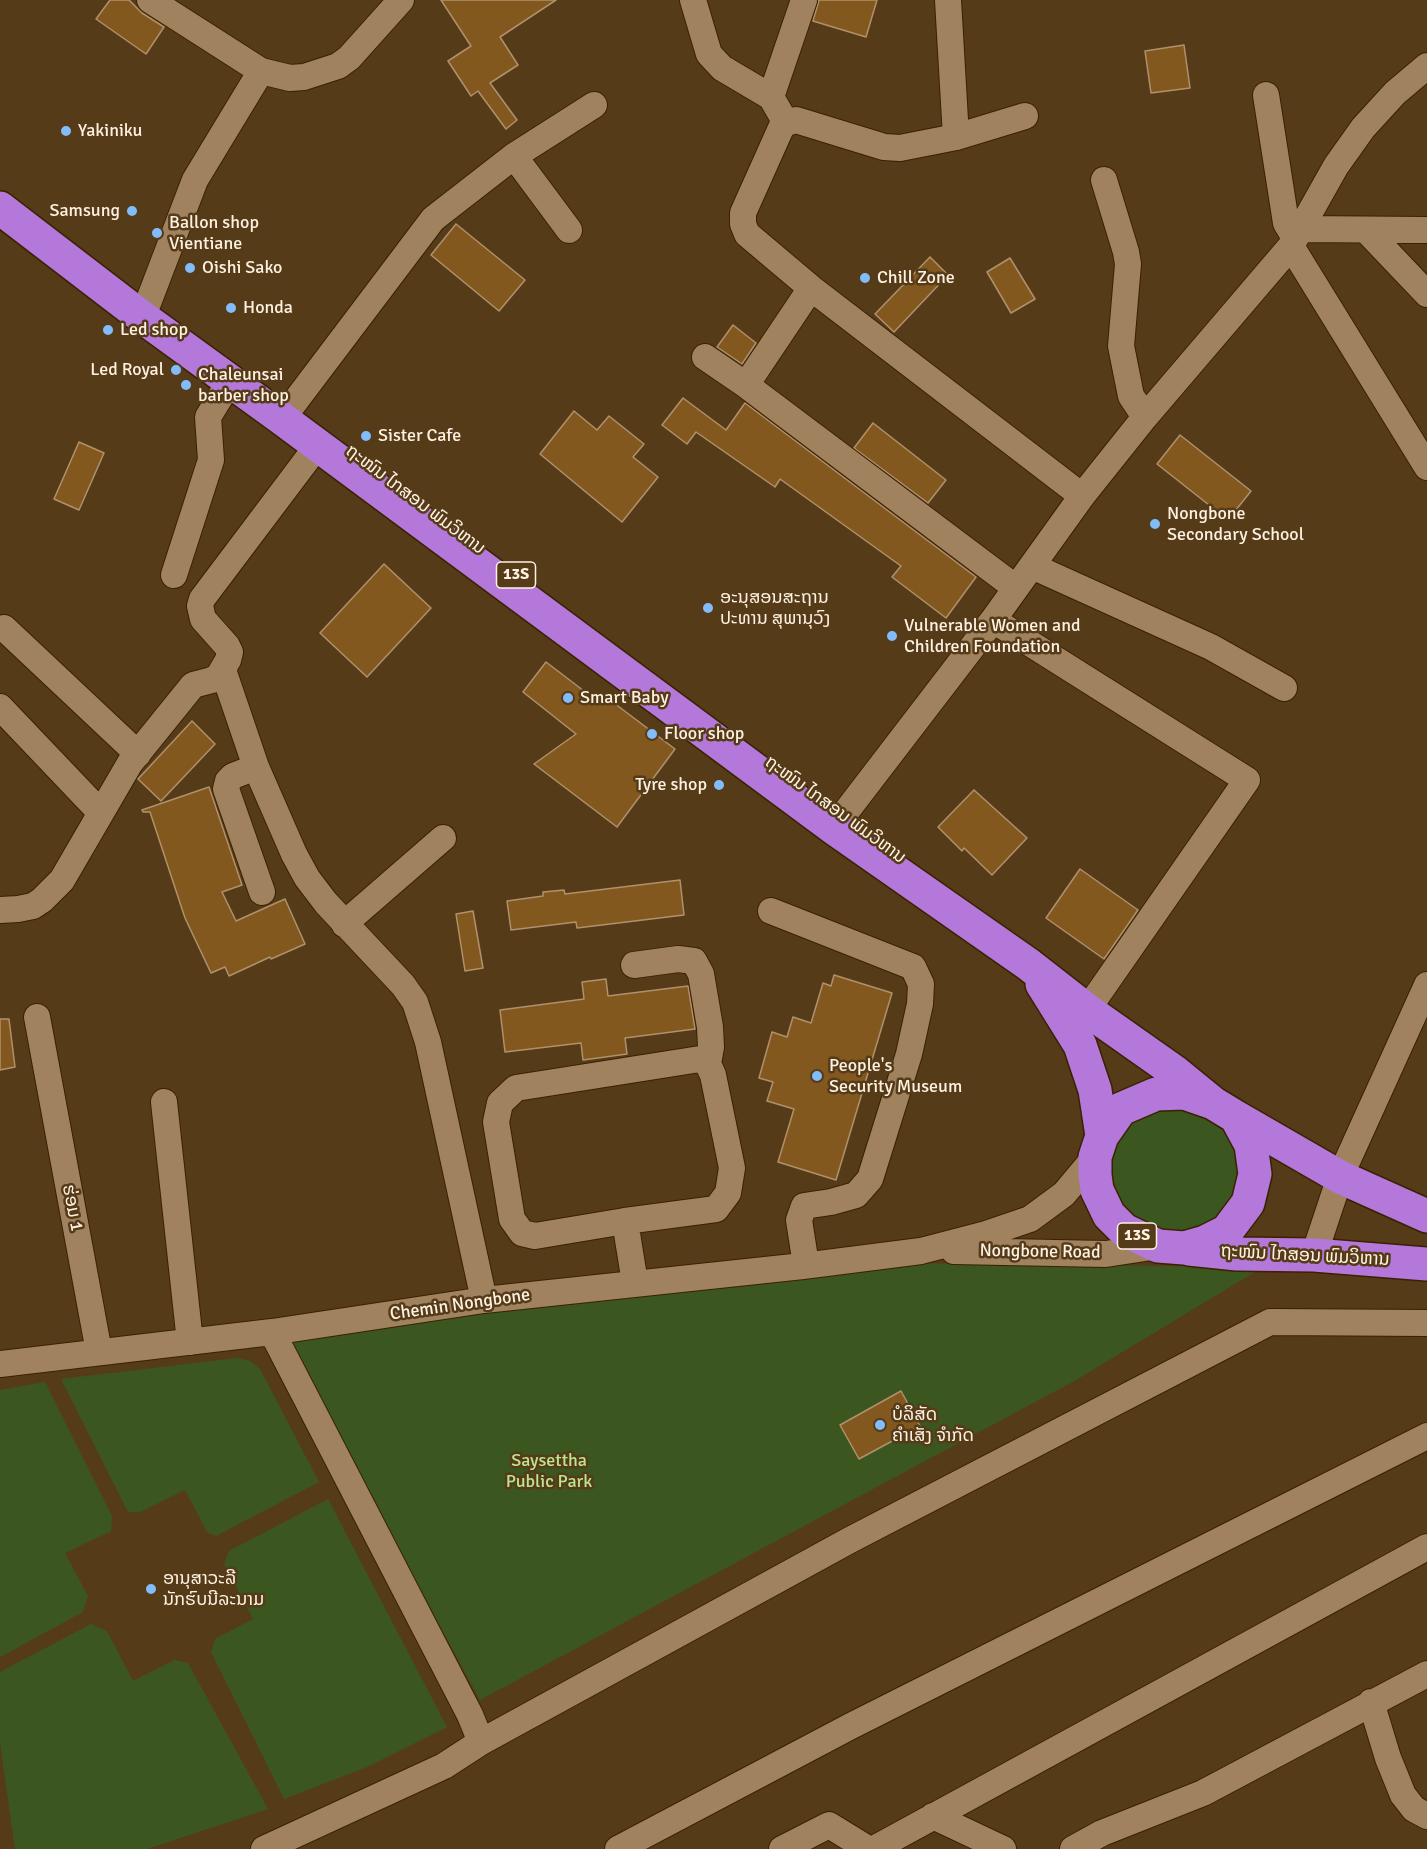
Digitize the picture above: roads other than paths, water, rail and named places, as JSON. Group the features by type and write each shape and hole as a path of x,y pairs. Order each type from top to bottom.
{"highway":[{"name":"ຖະໜົນ ໄກສອນ ພົມວິຫານ","path":"0,190 148,303 842,817 998,926 1028,964 1080,1045 1095,1090 1099,1146"},
{"name":"ຖະໜົນ ໄກສອນ ພົມວິຫານ","path":"0,208 142,317 835,829 1028,964 1087,1010 1225,1110 1340,1178 1427,1216"},
{"name":"13S","path":"1184,1093 1225,1110 1251,1145 1255,1174 1248,1203 1227,1231 1206,1242 1171,1247 1124,1230 1109,1215 1097,1190 1095,1175 1099,1146 1121,1109 1156,1094 1184,1093"},
{"name":"ຖະໜົນ ໄກສອນ ພົມວິຫານ","path":"1171,1247 1237,1254 1314,1255 1427,1264"}],"street":[{"path":"150,0 261,71 290,78 304,77 338,66 349,58 401,0"},
{"path":"693,0 709,54 722,68 771,97 786,123"},
{"path":"771,97 804,0"},
{"path":"948,0 956,137"},
{"path":"842,817 993,620 1082,496 1144,417 1296,238 1336,166 1363,128 1395,93 1427,66"},
{"path":"148,303 195,180 261,71"},
{"path":"1266,95 1286,223 1427,467"},
{"path":"291,407 433,219 514,156 594,105"},
{"path":"1025,116 956,137 900,148 884,147 796,120 786,123 781,129 743,213 743,224 747,234 811,288 1082,496"},
{"path":"514,156 569,230"},
{"path":"1104,180 1128,264 1121,345 1131,396 1144,417"},
{"path":"1296,238 1367,231 1427,230"},
{"path":"1367,231 1427,294"},
{"path":"746,385 811,288"},
{"path":"705,357 746,385 1016,588"},
{"path":"174,575 211,460 208,417 230,381"},
{"path":"0,910 33,906 62,880 138,754 193,685 212,681 223,670 230,652 203,619 200,606 202,599 318,445"},
{"path":"1032,566 1211,647 1284,688"},
{"path":"993,620 1247,780 1087,1010"},
{"path":"4,628 138,754"},
{"path":"223,670 256,767 307,878 344,924 403,985 415,1002 428,1042 484,1300"},
{"path":"0,707 102,813"},
{"path":"256,767 233,776 228,781 226,789 262,892"},
{"path":"344,924 443,837"},
{"path":"771,911 913,967 921,984 920,1004 909,1054 870,1179 856,1195 804,1206 799,1220 805,1273"},
{"path":"634,965 678,959 694,962 701,974 710,1027 711,1047 708,1064"},
{"path":"1314,1255 1340,1178 1427,985"},
{"name":"ຮ່ອມ 1","path":"37,1017 99,1352"},
{"path":"700,1059 708,1064 713,1075 732,1168 728,1193 716,1209 625,1221 535,1236 522,1233 512,1219 496,1122 500,1103 516,1088 700,1059"},
{"path":"164,1102 190,1342"},
{"path":"921,1251 986,1234 1030,1219 1065,1194 1099,1146"},
{"path":"625,1221 635,1284"},
{"name":"Nongbone Road","path":"921,1251 1106,1254 1171,1247"},
{"name":"Chemin Nongbone","path":"0,1364 272,1332 484,1300 635,1284 805,1273 873,1264 921,1251"},
{"path":"264,1849 444,1766 481,1742 850,1540 1270,1322 1427,1323"},
{"path":"272,1332 470,1716 481,1742"},
{"path":"618,1849 851,1726 1427,1436"},
{"path":"874,1849 1427,1547"},
{"path":"1073,1849 1102,1833 1203,1793 1427,1674"},
{"path":"1371,1702 1388,1758 1403,1795 1414,1809 1427,1816"},
{"path":"933,1816 1004,1849"},
{"path":"782,1849 829,1825 868,1849"}],"place":[{"name":"Yakiniku","path":"66,131"},
{"name":"Samsung","path":"132,211"},
{"name":"Ballon shop Vientiane","path":"157,233"},
{"name":"Oishi Sako","path":"190,268"},
{"name":"Chill Zone","path":"865,278"},
{"name":"Honda","path":"231,308"},
{"name":"Led shop","path":"108,330"},
{"name":"Led Royal","path":"176,370"},
{"name":"Chaleunsai barber shop","path":"186,385"},
{"name":"Sister Cafe","path":"366,436"},
{"name":"Nongbone Secondary School","path":"1155,524"},
{"name":"ອະນຸສອນສະຖານ ປະທານ ສຸພານຸວົງ","path":"708,608"},
{"name":"Vulnerable Women and Children Foundation","path":"892,636"},
{"name":"Smart Baby","path":"568,698"},
{"name":"Floor shop","path":"652,734"},
{"name":"Tyre shop","path":"719,785"},
{"name":"People's Security Museum","path":"817,1076"},
{"name":"ບໍລິສັດ ຄຳເສັງ ຈຳກັດ","path":"880,1425"},
{"name":"ອານຸສາວະລີ ນັກຮົບນີລະນາມ","path":"151,1589"}],"park label":[{"name":"Saysettha Public Park","path":"549,1471"}]}
